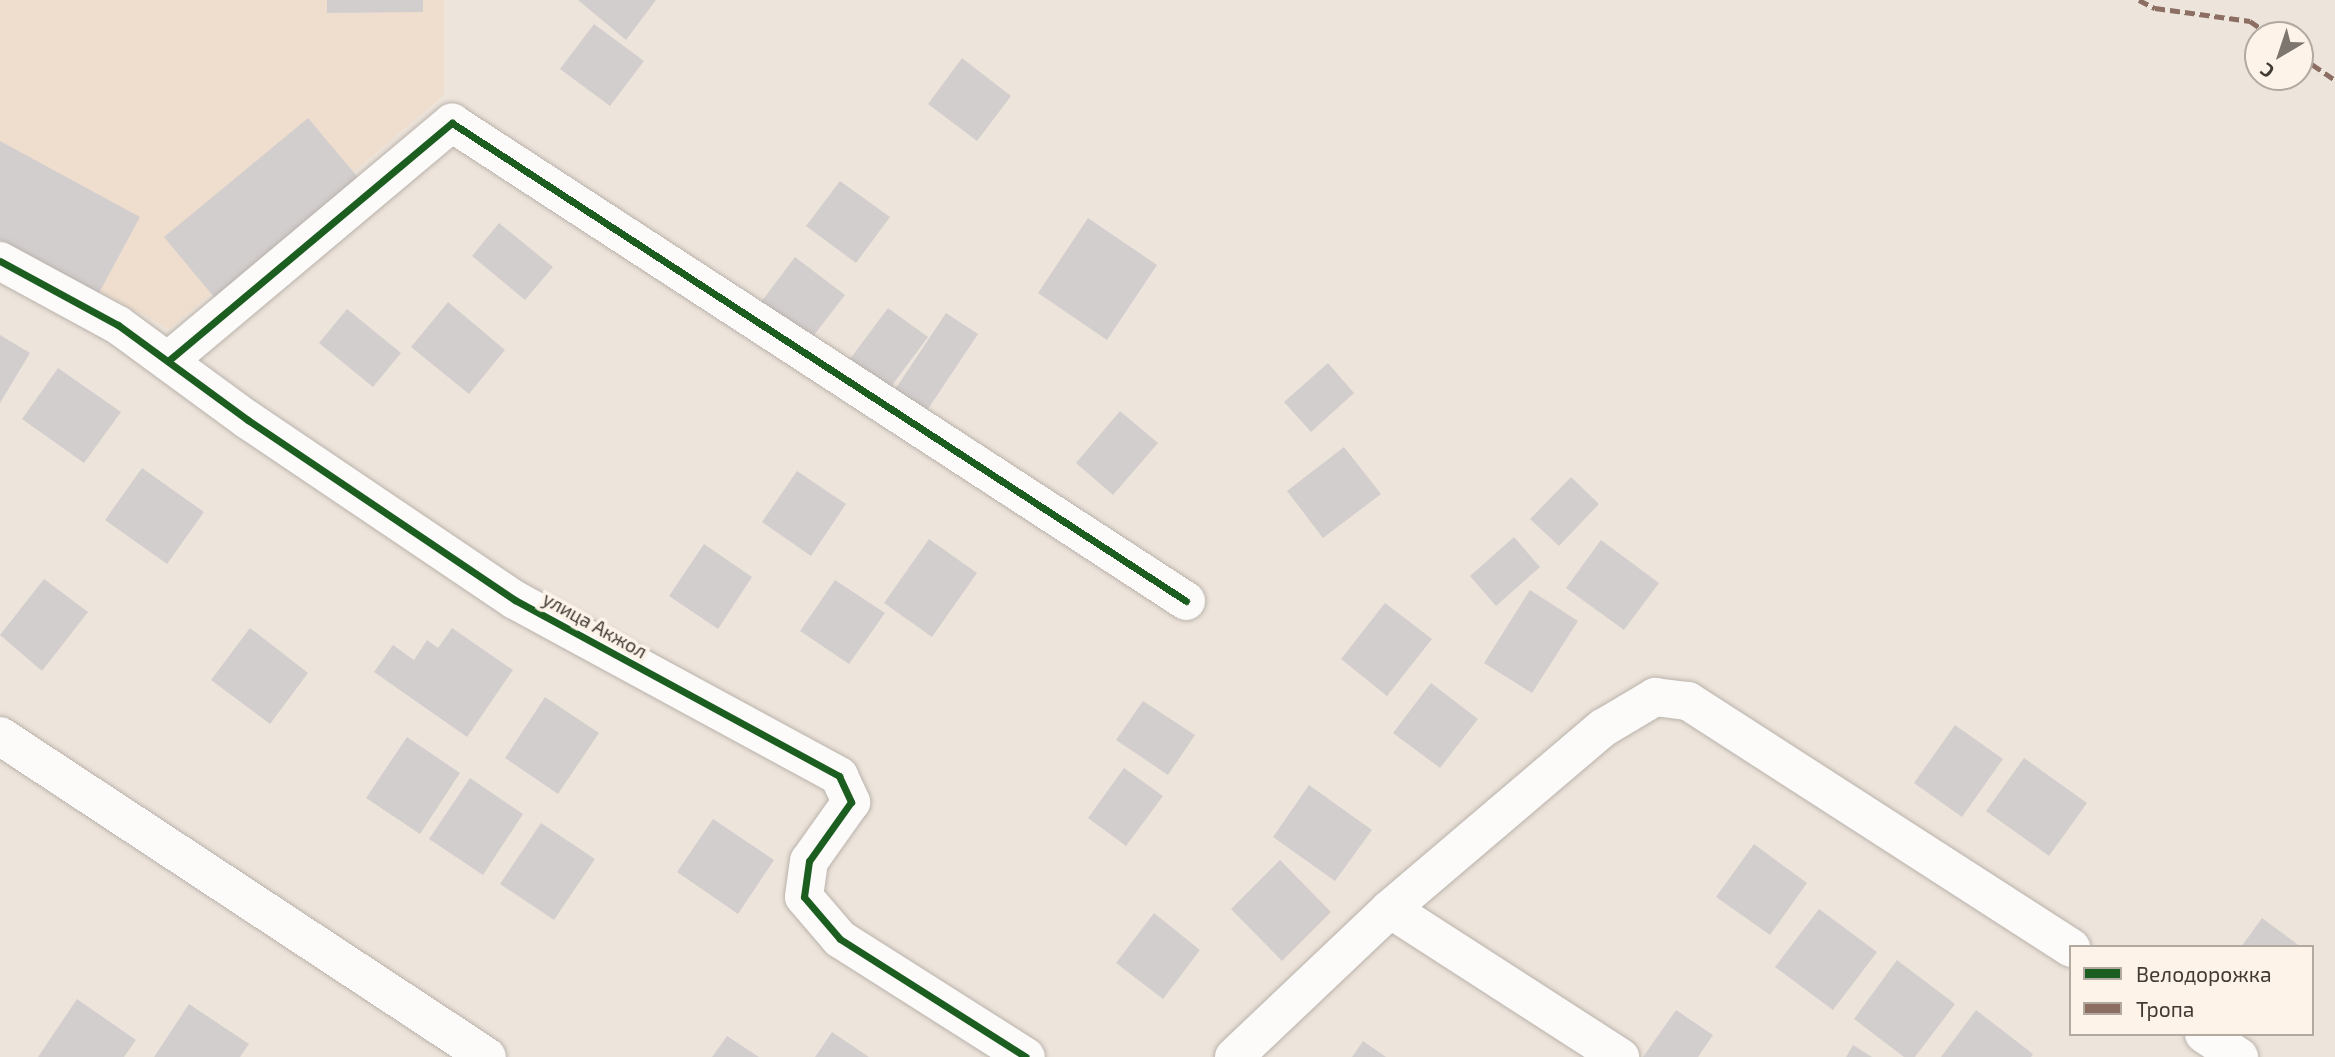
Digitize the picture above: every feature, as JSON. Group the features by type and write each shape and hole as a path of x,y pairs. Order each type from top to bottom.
{"street":[{"path":"168,361 452,123 1186,601"},
{"name":"улица Акжол","path":"0,261 118,325 515,600 839,776 851,802 809,861 804,897 840,939 1026,1057"},
{"path":"1234,1057 1390,909 1603,728 1655,697 1688,701 2069,947"},
{"path":"0,736 487,1057"},
{"path":"1390,909 1620,1057"},
{"path":"2207,1036 2239,1057"}],"shaded area":[{"path":"0,0 444,0 444,95 169,329 0,237"}],"building":[{"path":"327,0 423,0 423,12 327,13"},
{"path":"578,0 656,0 626,40"},
{"path":"594,24 644,61 610,106 560,69"},
{"path":"962,58 1011,96 977,141 928,104"},
{"path":"308,118 367,188 223,308 164,237"},
{"path":"0,141 140,217 99,293 0,240"},
{"path":"840,181 890,217 856,263 806,226"},
{"path":"1088,218 1157,265 1107,340 1038,293"},
{"path":"499,223 553,267 525,300 472,256"},
{"path":"795,257 845,295 811,339 761,302"},
{"path":"448,302 505,350 469,394 411,347"},
{"path":"888,308 928,337 887,392 847,363"},
{"path":"347,309 401,353 373,387 319,343"},
{"path":"946,313 978,334 926,412 894,391"},
{"path":"0,335 30,353 0,403"},
{"path":"1328,363 1354,393 1311,432 1284,402"},
{"path":"58,368 121,412 84,463 22,419"},
{"path":"1120,411 1158,443 1113,495 1076,463"},
{"path":"1344,447 1381,494 1323,538 1287,491"},
{"path":"142,468 204,512 167,564 105,520"},
{"path":"797,471 846,504 811,556 762,522"},
{"path":"1571,477 1599,504 1559,546 1530,519"},
{"path":"1514,537 1540,567 1496,606 1470,576"},
{"path":"929,539 977,573 932,637 884,603"},
{"path":"1601,540 1659,583 1624,630 1566,588"},
{"path":"704,544 752,577 718,629 669,596"},
{"path":"44,579 88,612 42,671 0,635"},
{"path":"835,580 885,613 849,664 800,631"},
{"path":"1530,590 1578,621 1532,693 1484,663"},
{"path":"1385,603 1432,639 1387,696 1341,659"},
{"path":"250,628 308,673 270,724 211,680"},
{"path":"452,628 513,670 467,737 374,672 393,645 414,660 427,640 438,648"},
{"path":"1431,683 1478,719 1440,768 1393,733"},
{"path":"545,697 599,733 558,794 505,758"},
{"path":"1143,701 1195,735 1168,775 1116,740"},
{"path":"1955,725 2003,759 1962,817 1914,783"},
{"path":"407,737 460,773 420,834 366,798"},
{"path":"2024,758 2087,803 2049,856 1986,811"},
{"path":"1124,768 1163,796 1126,846 1088,818"},
{"path":"470,778 523,814 483,875 429,839"},
{"path":"1309,785 1372,830 1335,881 1273,837"},
{"path":"713,819 774,860 738,914 677,872"},
{"path":"541,823 595,859 554,920 500,884"},
{"path":"1754,844 1807,883 1770,935 1716,897"},
{"path":"1280,860 1331,912 1282,961 1231,909"},
{"path":"1819,909 1877,952 1833,1010 1775,967"},
{"path":"1154,913 1200,950 1163,999 1116,963"},
{"path":"2262,918 2298,945 2242,945"},
{"path":"1897,960 1955,1004 1915,1057 1904,1057 1854,1019"},
{"path":"77,999 136,1040 124,1057 38,1057"},
{"path":"189,1004 249,1044 240,1057 154,1057"},
{"path":"1676,1010 1713,1035 1698,1057 1643,1057"},
{"path":"1976,1010 2033,1054 2031,1057 1941,1057"},
{"path":"832,1032 869,1057 815,1057"},
{"path":"727,1036 759,1057 712,1057"},
{"path":"1363,1041 1386,1057 1352,1057"},
{"path":"1853,1045 1872,1057 1846,1057"}],"marked path":[{"path":"2139,0 2155,8 2250,21"},
{"path":"2314,66 2335,80"}],"cycle path":[{"path":"168,361 452,123 1186,601"},
{"path":"0,261 118,325 248,420 515,600 839,776 851,802 809,861 804,897 840,939 1026,1057"}]}
